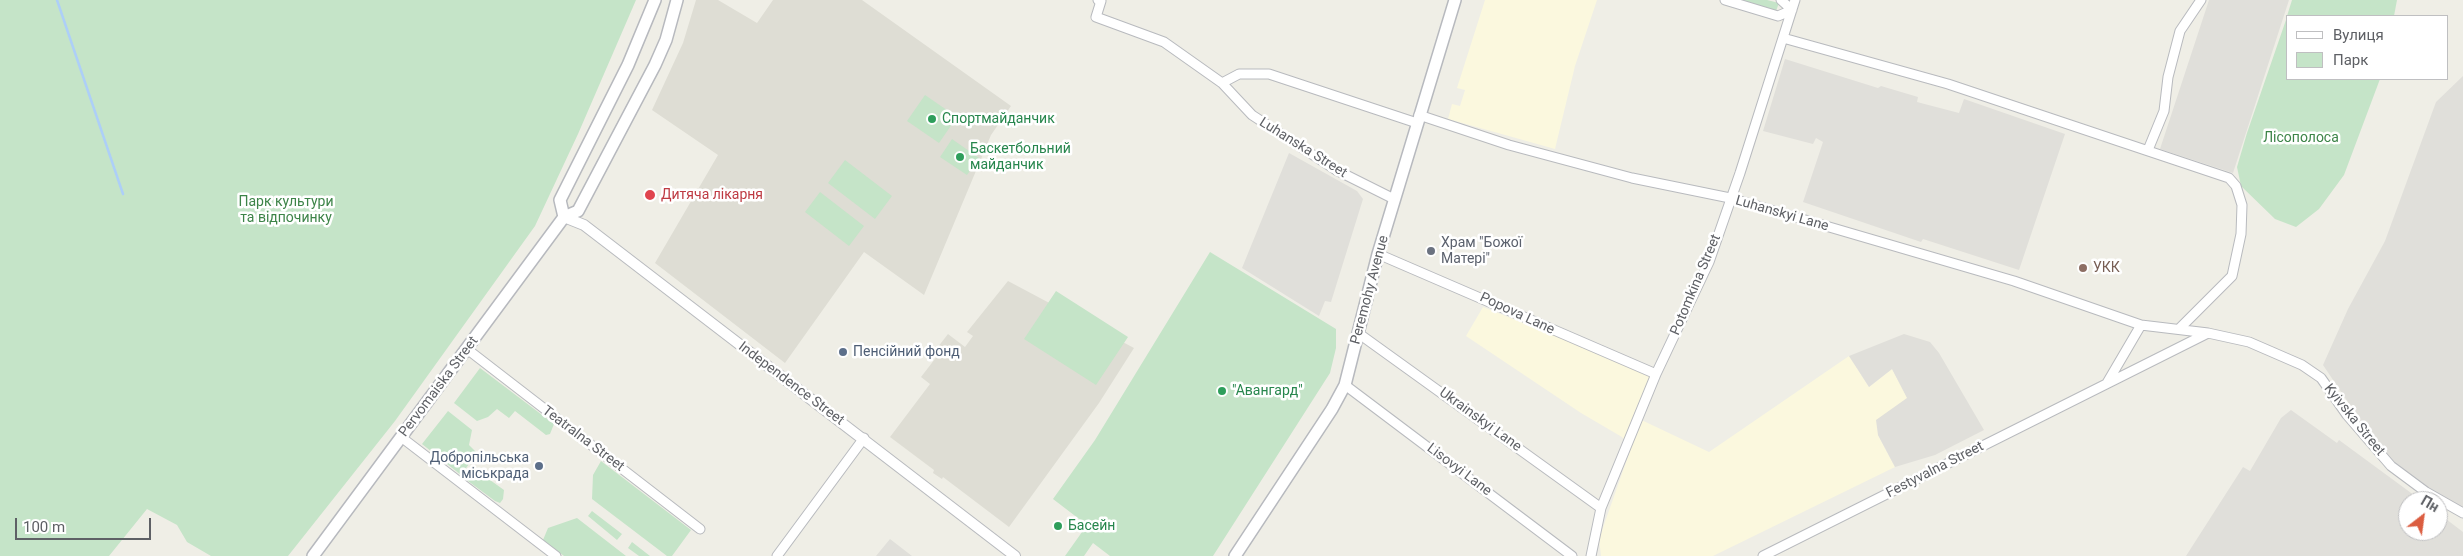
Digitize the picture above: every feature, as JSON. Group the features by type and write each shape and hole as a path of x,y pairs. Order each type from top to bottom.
{"main road":[{"path":"564,218 560,200 628,65 655,0"},
{"name":"Pervomaiska Street","path":"313,556 564,218 578,211 656,65 666,40 677,0"},
{"name":"Peremohy Avenue","path":"1234,556 1332,409 1345,385 1378,254 1455,0"}],"street":[{"name":"Luhanska Street","path":"1098,0 1101,1 1096,17 1164,42 1222,82 1252,115 1336,170 1394,199"},
{"path":"1725,0 1778,16 1792,10 1781,0"},
{"name":"Potomkina Street","path":"1591,556 1601,508 1656,374 1709,262 1740,173 1795,0"},
{"path":"2148,150 2164,111 2168,77 2180,31 2201,0"},
{"path":"1783,38 1948,84 2229,178 2236,186 2242,204 2241,234 2232,276 2179,329"},
{"path":"1222,82 1239,74 1269,74 1418,119"},
{"name":"Luhanskyi Lane","path":"1418,119 1632,178 1730,198 2014,281 2141,325"},
{"name":"Independence Street","path":"564,218 584,226 864,438 1015,556"},
{"name":"Popova Lane","path":"1378,254 1656,374"},
{"path":"2107,384 2141,325 2208,333"},
{"name":"Ukrainskyi Lane","path":"1358,333 1601,508"},
{"name":"Festyvalna Street","path":"1763,556 2208,333"},
{"name":"Kyivska Street","path":"2208,333 2249,342 2302,365 2321,378 2347,415 2391,466 2426,492 2463,513"},
{"name":"Teatralna Street","path":"467,349 700,529"},
{"name":"Lisovyi Lane","path":"1345,385 1572,556"},
{"path":"402,437 556,556"},
{"path":"777,556 864,438"}],"shaded area":[{"path":"696,0 718,0 757,23 773,0 862,0 1011,106 991,135 924,295 864,252 785,363 655,263 718,155 652,110 683,43"},
{"path":"1485,0 1597,0 1575,66 1555,149 1448,119 1452,104 1460,106 1465,90 1457,88"},
{"path":"2209,0 2289,0 2233,173 2160,149"},
{"path":"1785,59 1878,88 1881,86 1918,97 1917,102 1959,113 1964,99 2065,134 2019,270 1923,239 1921,242 1803,202 1823,142 1816,138 1813,144 1763,131"},
{"path":"2463,76 2463,513 2448,503 2448,491 2429,491 2391,466 2323,365 2348,309 2385,241 2436,102"},
{"path":"1289,153 1357,191 1363,199 1331,302 1325,301 1319,316 1242,268"},
{"path":"1008,281 1134,348 1099,403 1009,527 943,477 942,479 933,473 934,470 890,437 930,384 921,377 938,355 934,352 948,334 965,347 973,336 967,332"},
{"path":"1483,307 1651,374 1633,416 1709,452 1849,356 1869,387 1892,369 1908,399 1878,435 1895,467 1713,556 1601,556 1599,539 1631,448 1622,437 1581,413 1466,336"},
{"path":"1904,334 1930,342 1939,353 1984,430 1935,455 1895,467 1878,435 1876,420 1907,398 1892,369 1869,387 1849,356"},
{"path":"2291,410 2337,443 2339,440 2408,491 2398,491 2398,541 2448,541 2448,521 2463,532 2463,556 2186,556 2243,467 2250,471 2281,418"},
{"path":"890,539 912,556 876,556"}],"green space":[{"name":"Парк культури та відпочинку","path":"0,0 636,0 578,134 535,226 395,421 288,556 211,556 187,542 177,525 147,509 109,556 0,556"},
{"path":"1739,0 1767,0 1779,3 1776,11"},
{"path":"2292,0 2397,0 2394,15 2287,15"},
{"name":"Лісополоса","path":"2286,20 2286,80 2380,80 2344,175 2319,209 2296,227 2275,219 2241,186 2237,167"},
{"name":"Спортмайданчик","path":"925,95 957,117 939,143 907,121"},
{"name":"Баскетбольний майданчик","path":"952,139 979,158 967,175 940,157"},
{"path":"845,160 892,196 875,219 828,183"},
{"path":"820,192 864,226 849,246 805,212"},
{"name":"\"Авангард\"","path":"1210,252 1336,329 1336,348 1330,373 1213,556 1110,556 1093,543 1084,556 1065,556 1087,525 1053,499 1095,440"},
{"path":"1056,291 1128,337 1096,385 1024,339"},
{"path":"480,368 554,424 550,434 546,435 515,411 509,418 497,409 488,417 477,421 454,403"},
{"path":"448,411 472,430 469,445 477,453 461,475 422,444"},
{"path":"601,461 691,530 672,556 667,556 592,499 593,475"},
{"path":"469,472 476,477 483,475 504,490 503,499 500,503 464,478"},
{"path":"592,511 622,534 617,540 588,516"},
{"path":"577,518 626,556 564,556 543,540 548,528"},
{"path":"632,542 650,556 639,556 628,548"}],"waterway":[{"path":"57,0 123,194"}],"place":[{"name":"Спортмайданчик","path":"932,119"},
{"name":"Баскетбольний майданчик","path":"960,157"},
{"name":"Дитяча лікарня","path":"650,195"},
{"name":"Храм \"Божої Матері\"","path":"1431,251"},
{"name":"УКК","path":"2083,268"},
{"name":"Пенсійний фонд","path":"843,352"},
{"name":"\"Авангард\"","path":"1222,391"},
{"name":"Добропільська міськрада","path":"539,466"},
{"name":"Басейн","path":"1058,526"}]}
